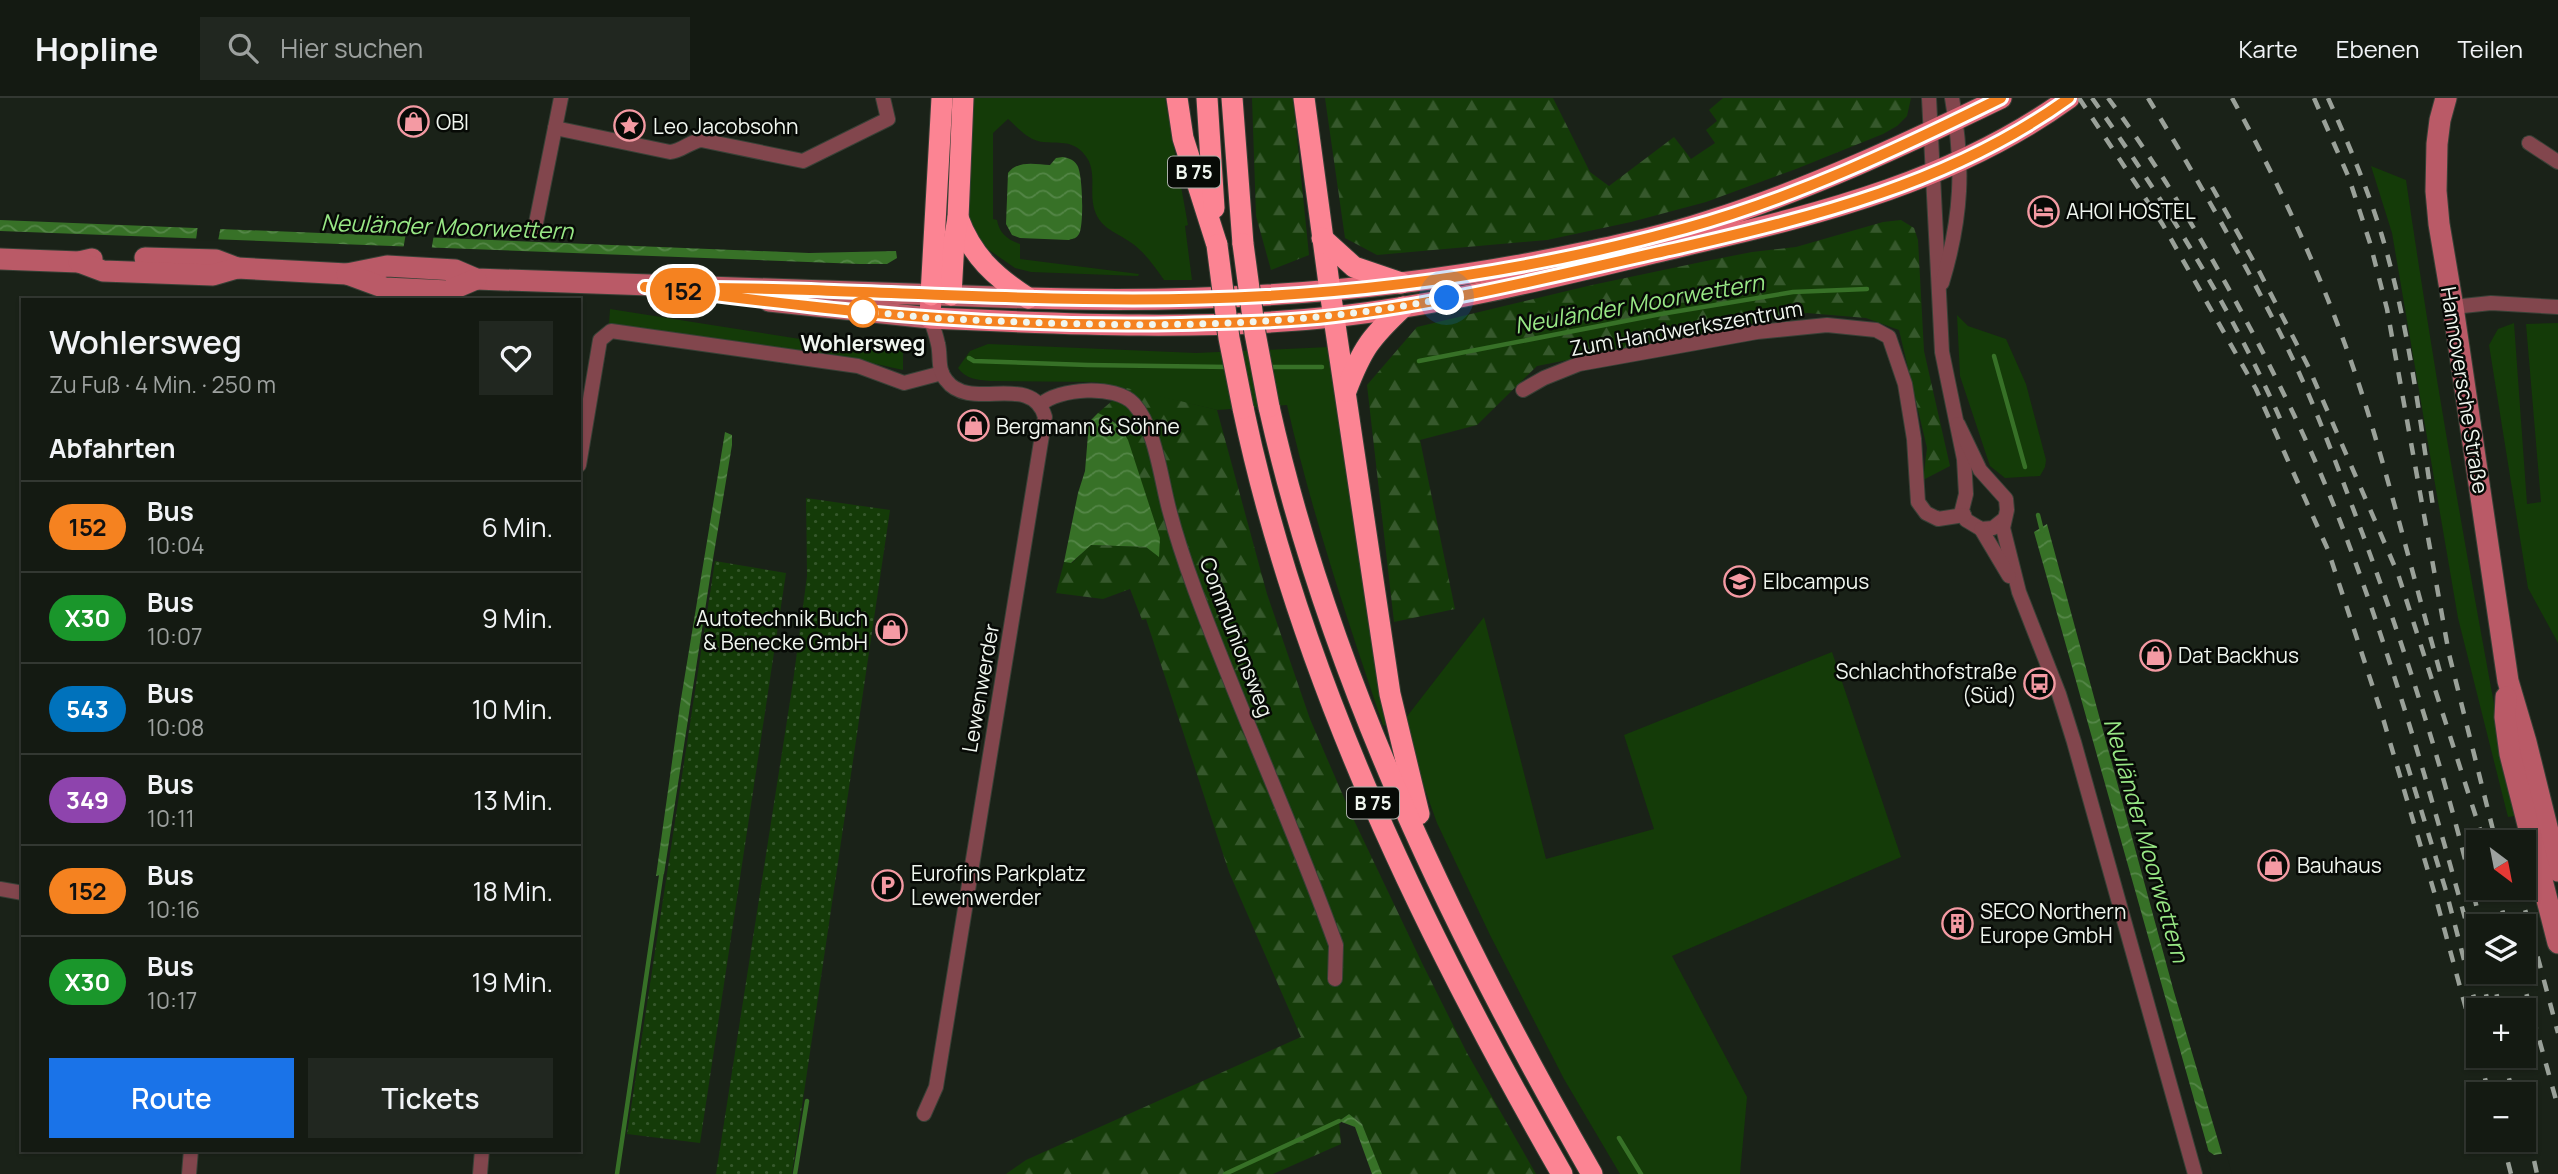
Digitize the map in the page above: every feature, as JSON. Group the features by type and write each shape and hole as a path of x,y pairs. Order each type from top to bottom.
{"highway":[{"path":"941,295 942,98"},
{"path":"941,295 958,218 963,98"},
{"name":"B 75","path":"1177,98 1184,138 1217,245"},
{"name":"B 75","path":"1207,98 1217,245 1229,338 1262,492 1287,581 1357,766 1413,893 1476,1018 1562,1174"},
{"name":"B 75","path":"1232,98 1243,244 1255,332 1287,485 1312,572 1381,754 1437,880 1498,1005 1592,1174"},
{"path":"1304,98 1334,317"},
{"path":"958,218 970,246 983,264 995,276 1028,298"},
{"path":"1322,238 1353,267 1401,283"},
{"name":"B 75","path":"1345,393 1357,360 1368,342 1403,307"},
{"name":"B 75","path":"1334,317 1390,694 1437,880"}],"main road":[{"path":"645,287 939,318 1134,325 1334,317 1403,307 1551,277 1790,221 1884,194 1996,145 2069,98"},
{"name":"Hannoversche Straße","path":"2446,98 2436,154 2439,223 2508,681 2558,871"},
{"path":"0,259 79,262 104,257 216,260 237,268 347,274 387,266 455,270 477,279 645,287 1028,298 1219,298 1330,291 1521,266 1684,229 1828,177 1999,99"},
{"path":"184,274 204,260"},
{"path":"79,262 103,271 213,275 237,268"},
{"path":"347,274 385,288 448,291 477,279"},
{"path":"939,318 941,295"},
{"name":"Hannoversche Straße","path":"2508,681 2505,717 2510,754 2558,943"}],"street":[{"path":"534,233 561,98"},
{"path":"555,128 670,152 681,150 701,140 803,161 888,119 883,98"},
{"path":"1928,98 1942,352 1965,466 1966,494 1962,504 1964,515 1970,524 1980,529 1993,528 2003,520"},
{"path":"1939,291 1957,225 1960,162 1952,98"},
{"path":"2529,143 2558,162"},
{"path":"2453,307 2505,303 2558,307"},
{"path":"939,318 938,345 942,373 953,388 982,395 1017,394 1040,405"},
{"name":"Zum Handwerkszentrum","path":"1523,390 1544,378 1579,365 1757,332 1827,325 1877,330 1889,337 1905,384 1914,439 1918,502 1926,513 1938,519 1964,515"},
{"path":"581,453 600,340 605,334 614,331 858,366 904,383 942,373"},
{"name":"Communionsweg","path":"1040,405 1054,395 1106,391 1127,398 1141,415 1156,456 1169,511 1194,588 1336,945 1335,979"},
{"name":"Lewenwerder","path":"925,1114 936,1087 1022,566 1045,424 1040,405"},
{"path":"1958,424 1980,470 2006,499 2004,536 2019,592 2059,694 2074,742 2195,1174"},
{"path":"1966,494 1976,486 1995,486"},
{"path":"1980,529 2019,592"},
{"path":"0,889 21,893"},
{"path":"189,1174 191,1152"},
{"path":"480,1174 482,1152"}],"green space":[{"path":"971,98 1165,98 1188,225 1185,226 1192,280 1164,280 1138,248 1103,224 1093,205 1090,164 1079,149 1064,143 1034,140 1008,119 993,133 993,219 997,220 1005,235 1020,244 1020,259 1139,274 1031,272 1015,268 989,250 983,251 967,224"},
{"path":"1252,98 1293,98 1309,255 1271,270 1256,216"},
{"path":"1325,98 1553,98 1590,172 1609,186 1674,137 1691,159 1715,143 1706,130 1717,121 1709,110 1723,98 1911,98 1907,116 1883,134 1706,202 1547,240 1377,255 1345,238"},
{"path":"2371,166 2406,180 2457,498 2515,816 2508,817 2458,618 2392,233"},
{"path":"1901,220 1914,228 1918,240 1924,351 1950,466 1923,480 1927,448 1899,330 1866,318 1807,313 1537,366 1477,425 1420,440 1455,609 1394,622 1367,385 1417,327 1592,285 1752,252 1796,247 1883,222"},
{"path":"610,309 851,347 893,348 903,351 903,370 867,362 609,324"},
{"path":"1957,315 1968,326 2006,339 2026,384 2046,460 2040,476 2005,478 1990,466 1960,376"},
{"path":"2514,323 2527,504 2541,502 2526,324 2558,323 2558,643 2528,588 2489,345 2498,329"},
{"path":"988,344 1196,353 1329,347 1386,726 1383,725 1331,566 1287,405 1217,410 1096,382 990,381 972,378 961,372 958,368 970,351"},
{"path":"1127,388 1217,410 1267,594 1310,719 1351,814 1422,963 1467,1053 1536,1174 1382,1174 1362,1124 1349,1114 1339,1121 1341,1144 1273,1174 1006,1174 1026,1160 1301,1037 1229,872 1146,619 1142,620 1130,589 1103,599 1056,593 1064,562 1072,563 1090,545 1146,547 1159,556 1115,421 1098,413"},
{"path":"806,498 890,510 792,1174 716,1174 793,682 807,576"},
{"path":"715,561 786,573 700,1143 627,1134"},
{"path":"1484,617 1546,859 1654,829 1624,735 1832,652 1901,857 1672,956 1747,1097 1740,1174 1620,1174 1564,1079 1490,935 1437,823 1419,773 1405,719"}],"water":[{"path":"1063,157 1074,162 1079,170 1082,211 1079,234 1069,240 1020,238 1012,235 1006,224 1008,173 1022,164 1050,165 1056,158"},
{"path":"0,220 809,253 896,251 897,258 887,264 860,264 0,231"},
{"path":"1098,413 1116,423 1128,440 1160,538 1159,557 1146,547 1091,545 1071,563 1064,562 1085,471 1089,422"},
{"path":"725,432 732,435 732,445 664,874 656,876 680,705"},
{"path":"2047,524 2174,992 2228,1174 2215,1174 2034,532"},
{"path":"1349,1114 1362,1124 1382,1174 1372,1174 1355,1127 1339,1121"}],"pier":[{"path":"198,225 221,225 218,241 196,240"},
{"path":"406,233 434,234 431,252 403,250"},
{"path":"2204,1148 2214,1155 2226,1153 2232,1174 2212,1174"}],"waterway":[{"name":"Neuländer Moorwettern","path":"1419,361 1661,314 1793,292 1867,289"},
{"name":"Neuländer Moorwettern","path":"1994,356 2025,467"},
{"name":"Neuländer Moorwettern","path":"969,358 974,361 1088,365 1229,367"},
{"name":"Neuländer Moorwettern","path":"1266,367 1322,367"},
{"name":"Neuländer Moorwettern","path":"2038,515 2042,531"},
{"path":"617,1174 662,870"},
{"path":"795,1174 807,1101"},
{"path":"1225,1174 1339,1121"},
{"path":"1619,1138 1641,1174"}],"railway":[{"path":"2079,98 2163,225 2256,389 2328,550 2382,715 2466,1009"},
{"path":"2092,98 2145,175 2219,297 2282,423"},
{"path":"2108,98 2159,172 2220,274 2282,390 2311,451 2368,597 2402,701 2466,923"},
{"path":"2148,98 2263,299 2302,379 2363,535 2413,680 2457,827 2478,914"},
{"path":"2232,98 2311,258 2344,341 2381,456 2440,672"},
{"path":"2314,98 2349,178 2387,309 2449,654 2493,830"},
{"path":"2328,98 2370,201 2400,304 2434,513"},
{"path":"2212,187 2308,366 2398,574 2480,830"},
{"path":"2407,764 2446,891 2474,998"},
{"path":"2500,900 2503,914"},
{"path":"2522,900 2558,1033"},
{"path":"2483,984 2487,998"},
{"path":"2494,984 2497,998"},
{"path":"2524,984 2558,1107"},
{"path":"2482,1068 2486,1082"},
{"path":"2506,1068 2510,1082"},
{"path":"2505,1152 2511,1174"},
{"path":"2532,1152 2537,1174"}],"bus line":[{"name":"152","path":"2001,98 1828,177 1711,221 1521,266 1461,275 1379,286 1267,296 1154,299 645,287 863,312 1038,322 1134,325 1334,317 1403,307 1514,285 1790,221 1884,194 1987,149 2020,131 2069,98"}],"place":[{"name":"OBI","path":"413,122"},
{"name":"Leo Jacobsohn","path":"630,126"},
{"name":"AHOI HOSTEL","path":"2043,211"},
{"name":"Wohlersweg","path":"863,312"},
{"name":"Bergmann & Söhne","path":"973,426"},
{"name":"Elbcampus","path":"1740,581"},
{"name":"Autotechnik Buch & Benecke GmbH","path":"891,630"},
{"name":"Dat Backhus","path":"2155,655"},
{"name":"Schlachthofstraße (Süd)","path":"2040,683"},
{"name":"Bauhaus","path":"2274,865"},
{"name":"Eurofins Parkplatz Lewenwerder","path":"888,885"},
{"name":"SECO Northern Europe GmbH","path":"1957,923"}],"route":[{"path":"863,312 1134,325 1223,323 1334,317 1447,298"}]}
